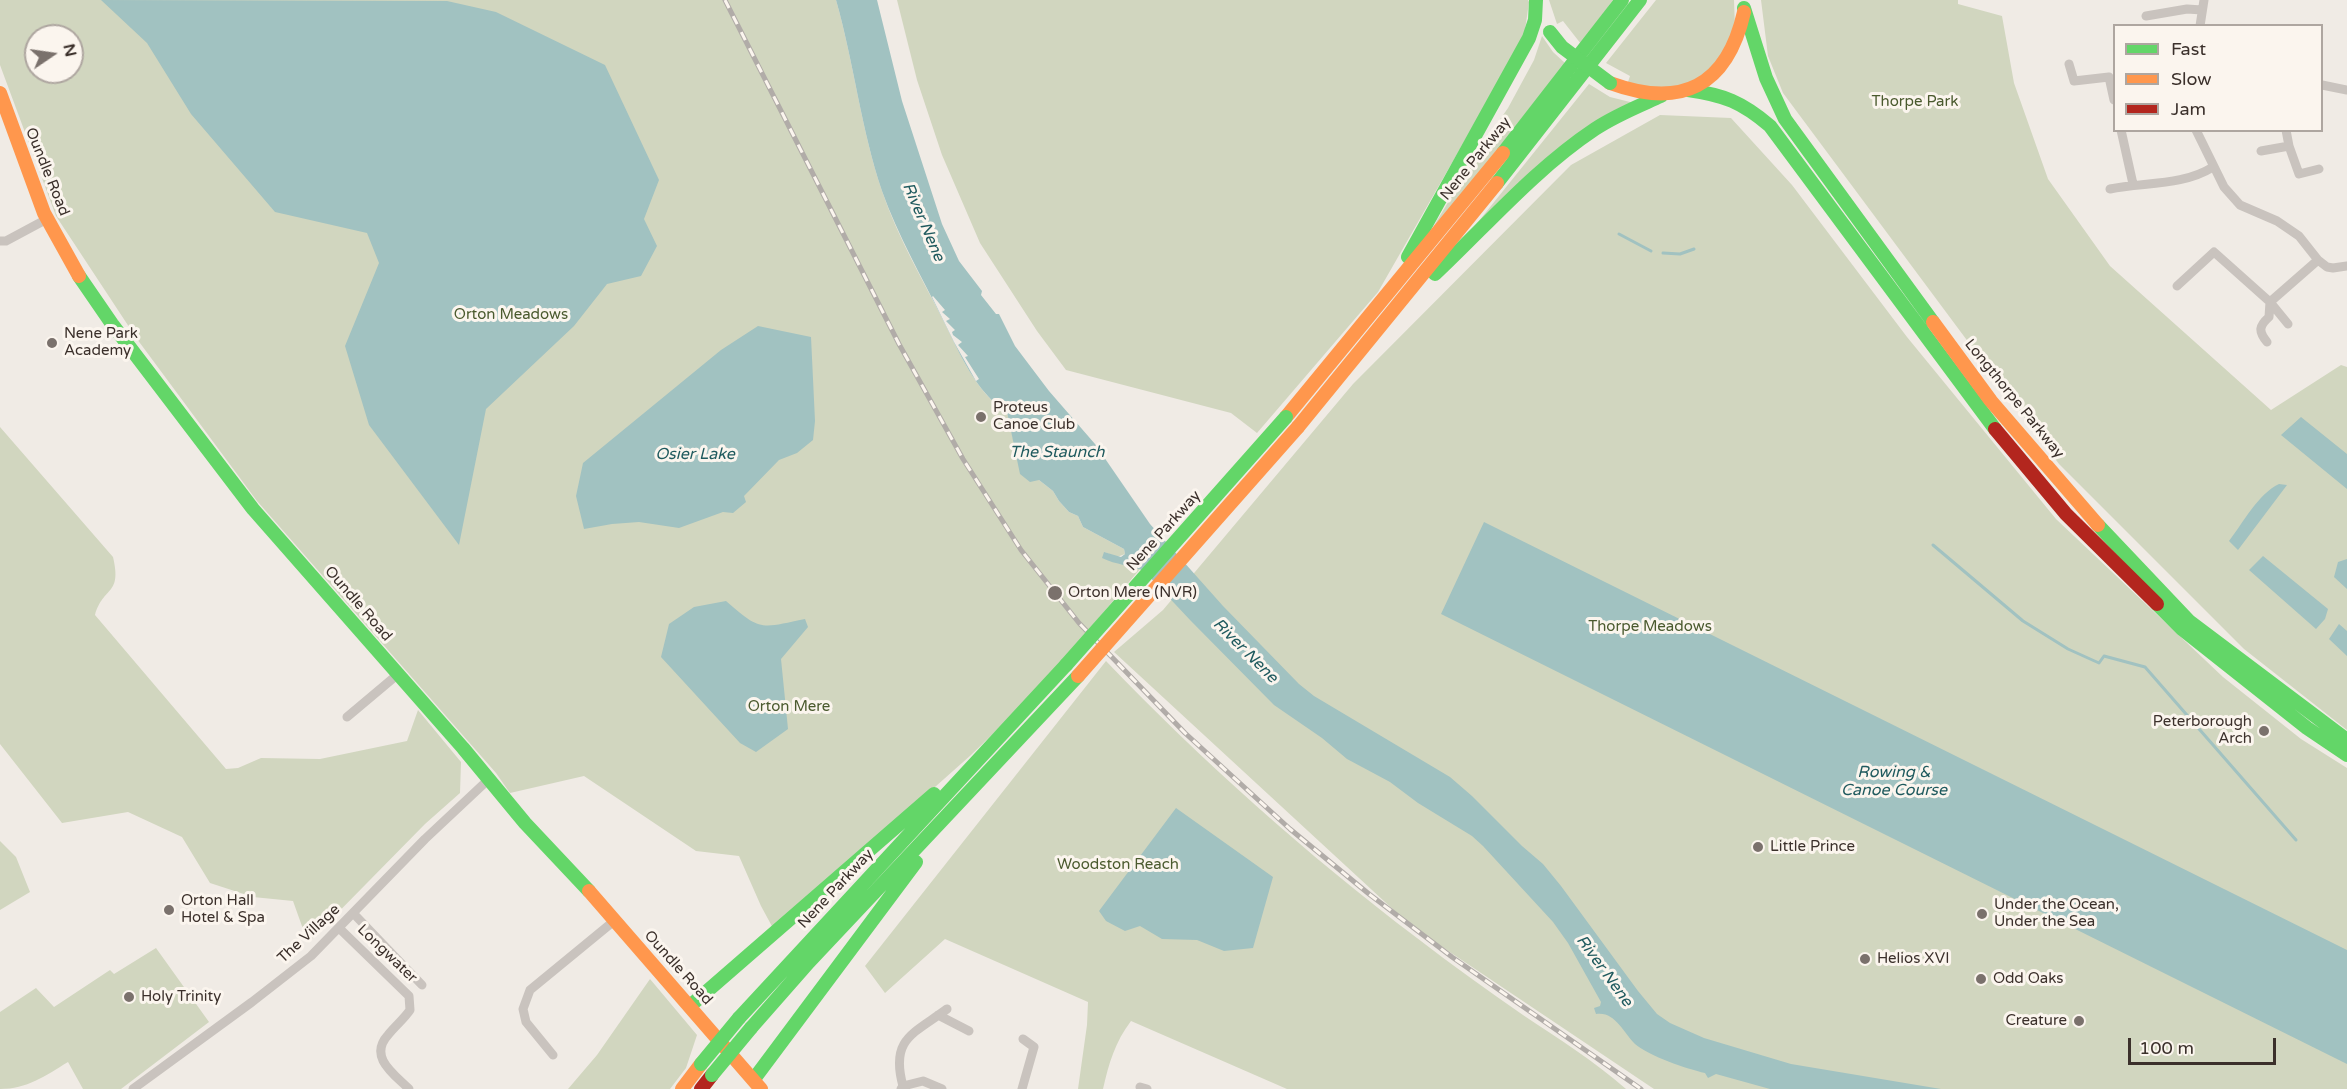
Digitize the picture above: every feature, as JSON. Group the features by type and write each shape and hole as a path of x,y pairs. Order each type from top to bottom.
{"main road":[{"path":"1536,0 1541,16 1562,47 1610,83 1643,95 1661,96"},
{"path":"1383,299 1484,123 1529,38 1535,20 1536,0"},
{"name":"Nene Parkway","path":"682,1089 739,1018 1066,665 1286,417 1510,144 1622,0"},
{"name":"Nene Parkway","path":"701,1089 809,962 1078,676 1298,427 1522,153 1640,0"},
{"path":"1391,316 1556,159 1589,133 1620,114 1661,96 1688,90 1704,82 1717,71 1729,57 1737,42 1742,25 1744,4"},
{"name":"Longthorpe Parkway","path":"1744,4 1761,68 1772,96 1785,119 1991,401 2081,507 2189,621 2347,740"},
{"name":"Longthorpe Parkway","path":"1688,90 1736,99 1770,126 1979,410 2066,514 2182,629 2307,728 2347,755"},
{"name":"Oundle Road","path":"0,93 47,219 73,266 112,324 200,440 253,509 758,1084"},
{"path":"690,1006 974,762"},
{"path":"758,1084 899,884 983,777"}],"street":[{"path":"2146,16 2203,5 2200,24"},
{"path":"2069,64 2074,81 2109,77 2113,92"},
{"path":"2323,85 2347,90"},
{"path":"2121,132 2133,184"},
{"path":"2197,132 2224,187 2240,205 2275,219 2298,236 2327,267 2347,266"},
{"path":"2286,132 2299,174 2319,168"},
{"path":"2261,152 2289,146"},
{"path":"2110,189 2133,184 2186,180 2213,167"},
{"path":"0,241 6,241 47,219"},
{"path":"2177,286 2214,252 2270,302 2288,324"},
{"path":"2267,342 2261,335 2260,329 2261,324 2269,317 2270,302 2318,260"},
{"path":"347,717 397,675"},
{"name":"The Village","path":"133,1089 287,976 339,928 425,839 489,779"},
{"path":"353,914 422,985"},
{"path":"553,1055 526,1022 523,1009 530,990 614,921"},
{"name":"Longwater","path":"339,928 409,996 410,1010 385,1037 380,1052 381,1060 409,1089"},
{"path":"942,1089 923,1081 902,1088 898,1066 900,1049 910,1036 947,1009"},
{"path":"938,1015 969,1031"},
{"path":"1023,1039 1034,1047 1023,1089"}],"green space":[{"name":"Orton Meadows","path":"0,0 836,0 868,144 888,208 911,259 970,372 987,395 1007,412 1021,473 1033,480 1039,480 1053,491 1069,512 1078,516 1083,527 1124,549 1125,554 1117,557 1104,552 1140,569 1037,691 971,755 774,930 739,856 696,851 584,776 510,793 496,773 257,501 137,339 56,216 0,65"},
{"path":"897,0 1528,0 1529,2 1524,37 1378,292 1257,433 1231,413 1066,370 1037,331 980,243 942,155 917,80"},
{"path":"1549,0 1613,0 1581,44 1563,21 1557,24"},
{"path":"1656,0 1734,0 1735,28 1713,71 1688,85 1665,89 1637,86 1628,82 1630,76 1606,63"},
{"name":"Thorpe Park","path":"1761,0 1958,0 1958,4 2002,16 2014,83 2048,179 2110,266 2271,410 2341,365 2347,367 2347,730 2244,649 2059,464 1783,93 1768,56"},
{"path":"1542,36 1553,52 1565,63 1420,249 1483,144 1508,108 1534,60"},
{"path":"1589,84 1610,97 1634,103 1474,227"},
{"name":"Thorpe Meadows","path":"1660,115 1731,118 1792,185 1907,337 2056,519 2223,677 2301,739 2347,768 2347,1089 1654,1089 1411,926 1114,652 1163,610 1353,384 1571,165"},
{"path":"0,427 113,557 114,585 99,605 95,615 226,769 238,768 261,758 320,759 407,741 418,710 461,762 460,793 425,824 308,943 293,901 253,897 210,883 182,837 128,812 62,823 0,744"},
{"name":"Woodston Reach","path":"1106,661 1179,735 1256,806 1335,873 1443,958 1589,1060 1626,1089 1287,1089 1131,1021 1113,1053 1103,1089 1078,1089 1088,1002 945,939 885,993 865,966"},
{"path":"0,841 16,857 30,892 0,910"},
{"path":"156,948 209,1022 121,1089 83,1089 68,1062 27,1084 0,1089 0,1012 36,988 54,1007 110,970 114,974"},
{"path":"650,979 697,1035 686,1068 670,1089 568,1089 597,1055"}],"water":[{"path":"101,0 447,1 496,12 605,65 659,180 644,219 657,246 641,276 607,284 574,326 486,409 459,545 369,425 345,346 379,263 367,233 275,212 191,114 147,43"},
{"path":"836,0 877,0 902,101 942,224 959,261 982,291 981,295 996,314 999,314 1015,346 1049,391 1095,444 1150,524 1223,606 1299,684 1314,696 1450,777 1472,796 1543,864 1638,991 1657,1014 1670,1023 1704,1038 1791,1064 1941,1089 1770,1089 1716,1074 1708,1078 1705,1073 1669,1062 1641,1049 1614,1019 1603,1014 1596,1014 1594,1008 1600,1006 1601,1002 1568,943 1553,922 1483,846 1472,836 1418,803 1390,782 1347,759 1322,738 1274,705 1144,571 1102,558 1104,552 1121,557 1125,554 1124,549 1083,527 1078,516 1069,512 1053,491 1039,480 1030,482 1020,474 1007,412 986,394 969,371 903,240 888,208 875,168"},
{"name":"Osier Lake","path":"758,326 811,337 815,421 813,440 797,453 779,460 744,496 746,502 733,513 723,512 679,528 639,522 584,529 576,496 583,463 721,350"},
{"path":"2301,417 2347,454 2347,489 2281,435"},
{"path":"2279,484 2287,485 2238,550 2229,541 2264,495"},
{"name":"Rowing & Canoe Course","path":"1484,522 2347,950 2347,1064 1441,614"},
{"path":"2263,556 2328,609 2325,619 2316,629 2249,570"},
{"path":"2347,559 2347,589 2334,577 2338,562"},
{"name":"Orton Mere","path":"726,601 755,623 770,625 805,619 808,627 781,659 788,729 756,752 740,743 661,657 669,624 694,607"},
{"path":"2339,624 2347,631 2347,656 2329,639"},
{"path":"1176,808 1273,877 1253,948 1224,951 1197,940 1162,939 1140,926 1125,931 1106,921 1099,911"}],"pier":[{"path":"933,296 945,310 942,312 950,319 946,321 955,330 952,332 953,335 962,342 958,345 968,356 965,357 979,379 976,381 954,342"}],"waterway":[{"path":"1619,234 1651,251"},
{"path":"1663,253 1680,254 1694,249"},
{"path":"1933,545 2023,621 2068,649 2099,663 2104,656 2145,667 2296,840"}],"railway":[{"path":"725,0 899,344 963,459 1021,550 1079,623 1185,733 1290,829 1369,894 1452,957 1641,1089"}],"traffic: fast":[{"path":"1408,257 1529,38 1535,20 1536,0"},
{"path":"1503,153 1622,0"},
{"path":"1497,183 1640,0"},
{"path":"1744,8 1766,78 1785,119 1933,322"},
{"path":"1550,32 1562,47 1610,83"},
{"path":"1688,90 1712,94 1732,101 1770,126 1995,429"},
{"path":"1435,274 1512,198 1573,145 1611,119 1661,96"},
{"path":"79,276 112,324 253,509 463,748 525,823 589,891"},
{"path":"1066,665 1286,417"},
{"path":"2098,525 2189,621 2347,740"},
{"path":"2157,604 2182,629 2307,728 2347,755"},
{"path":"739,1018 1066,665"},
{"path":"751,1028 809,962 1078,676"},
{"path":"690,1006 934,794"},
{"path":"754,1079 916,862"},
{"path":"701,1064 739,1018"},
{"path":"712,1075 751,1028"}],"traffic: slow":[{"path":"1610,83 1658,93 1679,92 1697,85 1713,74 1726,58 1736,38 1744,12"},
{"path":"0,93 44,213 79,276"},
{"path":"1286,417 1503,153"},
{"path":"1298,427 1497,183"},
{"path":"1933,322 1991,401 2098,525"},
{"path":"1078,676 1298,427"},
{"path":"589,891 761,1089"},
{"path":"682,1089 701,1064"}],"traffic: jam":[{"path":"1995,429 2066,514 2157,604"},
{"path":"701,1089 712,1075"}],"place":[{"name":"Nene Park Academy","path":"52,343"},
{"name":"Proteus Canoe Club","path":"981,417"},
{"name":"Orton Mere (NVR)","path":"1055,593"},
{"name":"Peterborough Arch","path":"2264,731"},
{"name":"Little Prince","path":"1758,847"},
{"name":"Orton Hall Hotel & Spa","path":"169,910"},
{"name":"Under the Ocean, Under the Sea","path":"1982,914"},
{"name":"Helios XVI","path":"1865,959"},
{"name":"Odd Oaks","path":"1981,979"},
{"name":"Holy Trinity","path":"129,997"},
{"name":"Creature","path":"2079,1021"}],"water label":[{"name":"River Nene","path":"923,222"},
{"name":"The Staunch","path":"1057,453"},
{"name":"River Nene","path":"1245,651"},
{"name":"River Nene","path":"1604,971"}]}
